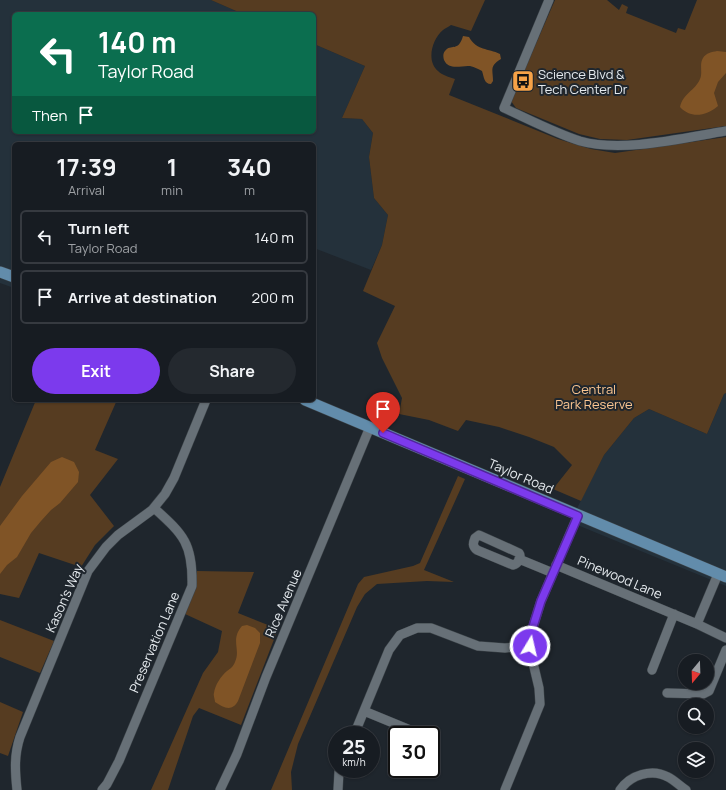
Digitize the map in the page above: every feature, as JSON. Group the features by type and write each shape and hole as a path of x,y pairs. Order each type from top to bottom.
{"main road":[{"path":"0,272 12,277"},
{"name":"Taylor Road","path":"310,402 722,576"}],"street":[{"path":"549,0 504,108 580,141 606,145 643,144 726,131"},
{"name":"Kason's Way","path":"17,790 14,768 16,748 88,571 106,547 118,535 154,508 165,494 174,478 205,402"},
{"name":"Rice Avenue","path":"220,790 237,754 266,677 370,427"},
{"name":"Preservation Lane","path":"102,790 107,784 119,761 192,586 192,567 185,540 176,528 154,508"},
{"path":"505,790 535,720 540,704 539,688 530,646 533,627 541,601 578,516"},
{"path":"479,535 517,551 520,555 519,559 516,564 513,565 477,550 474,548 473,544 474,538 479,535"},
{"name":"Pinewood Lane","path":"519,559 555,569 674,614 726,638"},
{"path":"697,624 722,576"},
{"name":"Pinewood Lane","path":"652,670 674,614"},
{"path":"358,726 389,650 400,635 417,628 431,628 445,632 478,646 505,648 530,646"},
{"path":"668,693 703,694 709,691 726,650"},
{"path":"364,710 402,726"},
{"path":"620,790 634,777 650,773 667,776 686,790"},
{"path":"338,790 339,778"}],"shaded area":[{"path":"0,0 211,0 238,12 12,12 12,134 316,134 316,45 365,66 342,118 362,119 373,133 369,157 374,198 388,215 382,245 371,270 316,249 316,142 12,142 12,287 0,283"},
{"path":"463,36 469,37 472,42 479,47 500,54 501,59 493,66 493,81 491,84 487,83 482,71 470,66 452,66 444,60 443,55 445,51 457,46"},
{"path":"711,52 726,52 726,73 718,82 714,93 718,106 709,112 699,115 694,115 684,111 680,107 686,95 700,79 701,63 704,56"},
{"path":"726,393 726,586 570,522 604,455 634,418 649,409 707,434 724,394"},
{"path":"62,457 74,462 79,472 78,482 60,503 41,521 31,533 17,557 7,565 0,574 0,526 22,496 51,462"},
{"path":"247,625 255,628 260,633 260,643 238,701 233,707 228,708 215,702 215,690 221,678 234,664 237,657 236,640 238,631 242,626"}],"green space":[{"name":"Central Park Reserve","path":"211,0 485,0 471,31 451,25 439,34 433,44 431,56 434,67 442,74 455,79 449,95 558,139 591,149 615,153 726,137 726,393 724,394 707,434 649,409 634,418 604,455 581,501 553,489 572,465 554,447 499,427 466,420 458,431 429,420 399,414 402,398 382,358 377,343 395,306 363,291 382,245 388,215 374,198 369,157 373,133 362,119 342,118 365,66 316,45 316,12 238,12"},
{"path":"555,0 607,0 619,10 622,4 628,7 626,13 676,33 678,28 685,30 697,0 726,0 726,126 627,140 600,139 579,134 516,108 511,101"},
{"path":"35,402 116,402 95,450 118,459 90,495 114,526 95,545 81,567 39,553 19,598 0,594 0,487"},
{"path":"458,476 465,479 424,570 454,582 427,581 377,584 365,594 357,607 298,744 291,772 292,790 271,790 358,584 364,577 413,566 420,563"},
{"path":"197,571 254,572 238,613 278,629 241,725 199,708 193,716 168,790 151,790 203,673 218,652 222,631 185,614 194,590"},
{"path":"0,620 54,641 40,673 0,657"},
{"path":"0,702 23,712 8,756 0,753"}],"place":[{"name":"Science Blvd & Tech Center Dr","path":"523,81"}],"route":[{"path":"383,433 578,516 541,601 531,633 530,646"}]}
